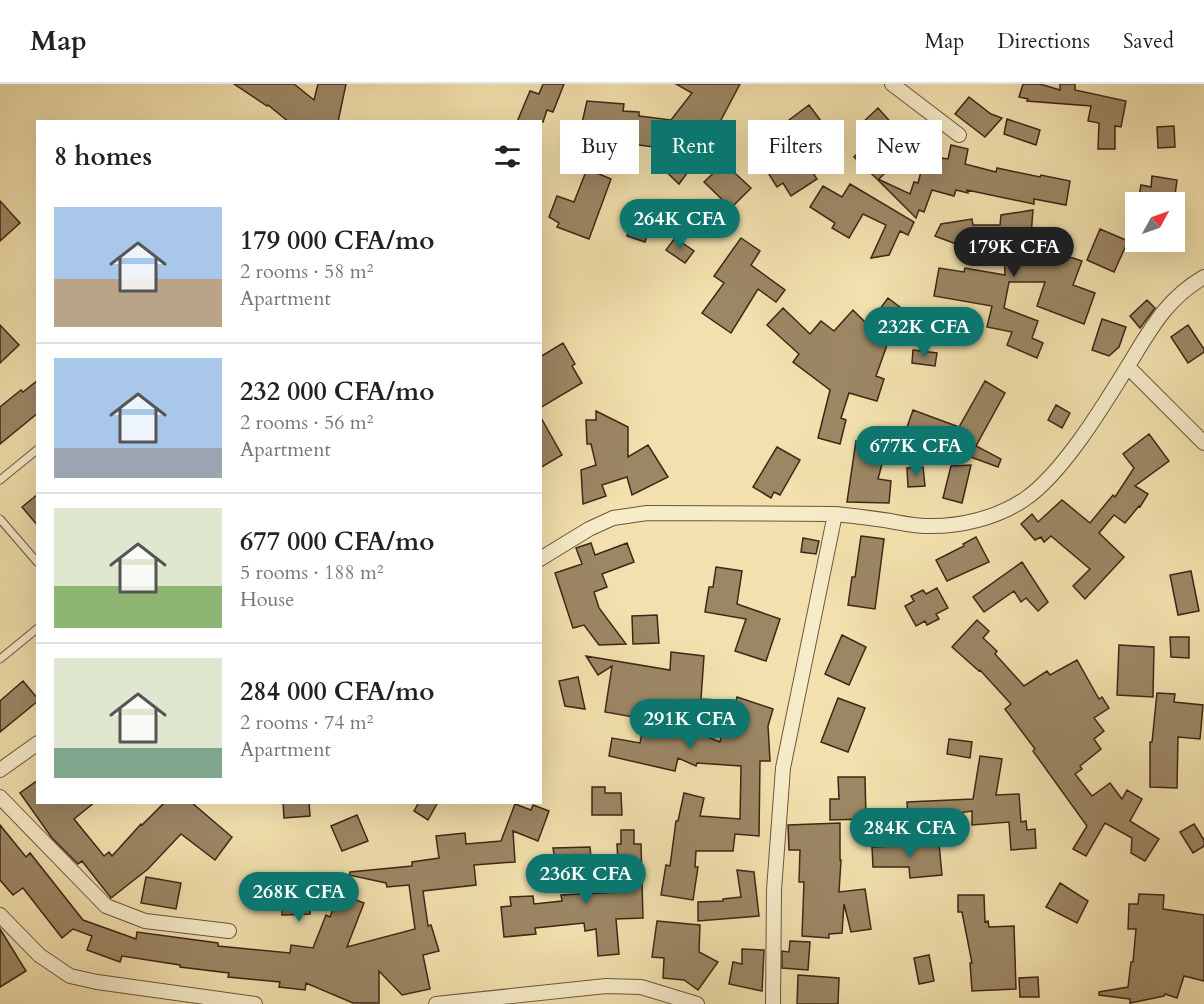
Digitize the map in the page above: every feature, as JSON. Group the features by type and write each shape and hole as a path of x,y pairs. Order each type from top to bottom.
{"street":[{"path":"892,84 959,135"},
{"path":"542,558 588,529 613,518 647,513 836,514 925,526 961,524 1004,512 1027,498 1075,447 1152,326 1173,300 1190,285 1204,277"},
{"path":"1128,367 1204,443"},
{"path":"773,1004 774,890 783,768 836,514"},
{"path":"0,770 36,744"},
{"path":"0,797 106,906 145,921 228,931"},
{"path":"0,915 39,955 70,976 97,982 255,1004"},
{"path":"436,1004 606,986 641,987 697,1004"}],"lane":[{"path":"0,480 36,451"},
{"path":"0,519 36,561"},
{"path":"0,659 36,630"}],"building":[{"path":"234,84 294,84 314,100 318,84 346,84 338,120 287,120"},
{"path":"543,84 564,84 553,112 547,110 543,122 542,120 518,120 530,91 539,94"},
{"path":"676,84 740,84 721,120 671,120 692,93"},
{"path":"1023,84 1040,84 1060,90 1060,84 1075,84 1075,90 1126,101 1121,127 1115,126 1115,149 1098,149 1099,123 1088,121 1091,106 1027,101 1028,99 1019,97"},
{"path":"969,97 991,114 1002,118 985,137 955,114"},
{"path":"587,101 624,104 623,111 639,112 639,116 671,120 651,120 651,147 639,145 639,120 583,120"},
{"path":"809,105 820,120 789,120"},
{"path":"878,108 889,120 865,120"},
{"path":"1007,119 1040,130 1036,145 1004,134"},
{"path":"1174,126 1175,147 1158,148 1157,127"},
{"path":"951,145 968,149 965,164 996,172 997,168 1070,181 1066,205 1034,199 1034,204 967,190 968,193 956,190 954,196 932,190 924,212 919,210 916,218 879,181 910,194 914,182 918,183 920,174 942,174 942,158 948,159"},
{"path":"585,174 599,174 611,179 589,239 557,227 559,223 549,217 557,196 574,202"},
{"path":"669,174 686,174 679,184"},
{"path":"712,174 736,174 751,188 731,208 704,182"},
{"path":"769,174 814,174 817,179 791,196 783,183 777,187"},
{"path":"872,174 884,174 878,180"},
{"path":"1152,176 1177,180 1175,192 1140,192 1141,185 1151,187"},
{"path":"850,184 914,222 908,235 900,231 889,255 871,258 886,225 863,214 849,238 832,228 835,223 810,207 823,186 842,197"},
{"path":"0,201 20,223 0,241"},
{"path":"1033,210 1030,248 1033,247 1033,252 1082,261 1073,285 1095,293 1084,324 1037,306 1045,282 1009,282 1004,308 1038,321 1032,338 1043,343 1037,358 1007,345 1012,332 987,327 992,306 934,296 939,268 964,272 965,268 1005,275 1004,243 998,242 999,238 956,244 935,236 941,224 972,219 973,225 1000,225 1001,215"},
{"path":"633,216 651,221 645,242 627,236"},
{"path":"1100,229 1125,240 1125,248 1114,272 1087,260"},
{"path":"675,238 694,251 685,263 666,250"},
{"path":"741,238 760,251 751,265 785,290 776,302 758,289 731,333 702,313 724,283 714,276"},
{"path":"888,298 905,311 893,328 876,376 884,379 877,401 849,393 841,418 846,420 840,444 818,438 830,390 793,362 799,354 767,325 783,308 810,334 821,321 834,331 853,310 868,325"},
{"path":"1147,300 1155,308 1140,328 1130,316"},
{"path":"1102,319 1126,327 1119,347 1109,356 1092,350"},
{"path":"0,325 19,345 0,363"},
{"path":"1188,325 1204,352 1188,363 1171,337"},
{"path":"563,343 575,364 572,366 582,383 542,407 542,356"},
{"path":"913,350 937,353 935,366 912,363"},
{"path":"985,381 1005,393 976,446 1001,459 998,467 905,433 913,410 959,427"},
{"path":"36,382 36,415 0,444 0,407 21,390 23,392"},
{"path":"1056,405 1070,413 1062,428 1048,420"},
{"path":"596,411 628,427 628,457 648,445 668,477 632,495 627,477 602,485 606,496 583,504 581,470 596,465 591,444 587,444 586,420 596,420"},
{"path":"542,420 562,455 542,467"},
{"path":"1149,434 1169,461 1135,486 1148,494 1140,507 1125,523 1114,515 1099,533 1124,557 1085,599 1073,586 1090,569 1051,536 1044,542 1041,537 1035,540 1021,524 1032,514 1038,522 1062,500 1090,523 1113,495 1115,497 1134,468 1123,454"},
{"path":"856,441 886,449 878,479 891,481 889,503 847,502"},
{"path":"777,447 800,460 780,495 774,492 771,498 753,487"},
{"path":"971,465 962,503 943,498 951,466"},
{"path":"923,467 925,486 908,487 907,468"},
{"path":"36,496 36,524 22,507"},
{"path":"861,536 884,539 875,609 848,605"},
{"path":"976,537 989,562 947,581 936,560 964,546 963,544"},
{"path":"803,538 819,541 816,554 801,552"},
{"path":"591,543 595,555 627,543 634,562 602,574 607,587 594,592 599,608 626,644 599,645 584,625 573,628 555,573 582,564 576,548"},
{"path":"1022,562 1048,602 1038,611 1026,598 1021,602 1014,591 984,612 973,597"},
{"path":"716,567 742,571 737,604 780,619 766,661 735,651 746,619 705,612 709,587 713,587"},
{"path":"1191,571 1199,611 1178,615 1170,575"},
{"path":"937,588 948,608 936,614 939,619 927,625 925,621 916,626 905,606 914,601 911,596 923,590 926,594"},
{"path":"657,615 659,643 633,644 632,616"},
{"path":"977,620 989,631 983,638 997,651 995,654 1024,686 1047,671 1050,675 1077,660 1099,699 1102,697 1109,708 1094,718 1104,731 1094,739 1101,749 1080,766 1082,769 1075,774 1092,796 1110,783 1122,799 1127,790 1142,799 1130,821 1159,839 1145,861 1131,853 1132,838 1105,823 1086,856 1073,849 1087,826 1005,709 1011,704 980,670 952,647"},
{"path":"842,635 866,647 849,685 825,674"},
{"path":"1170,637 1189,637 1189,658 1171,657"},
{"path":"1119,645 1154,647 1153,697 1117,695"},
{"path":"671,652 704,656 701,699 736,701 737,697 773,709 768,726 770,761 760,761 759,836 735,834 733,851 696,851 695,867 698,867 693,900 661,895 666,865 670,866 676,821 678,821 684,793 704,798 700,816 740,819 741,766 697,763 696,766 678,758 675,771 609,756 612,738 640,743 645,719 605,712 612,666 598,675 586,656 670,670","holes":["634,708 726,713 720,742"]},
{"path":"578,677 585,709 565,706 559,681"},
{"path":"23,681 36,697 36,703 0,732 0,701"},
{"path":"1157,693 1175,694 1174,702 1203,705 1200,739 1178,737 1177,788 1150,787 1150,742 1152,742"},
{"path":"838,698 865,708 848,752 821,742"},
{"path":"949,739 972,742 970,758 947,754"},
{"path":"980,756 1002,759 996,795 1019,794 1021,822 1026,821 1027,830 1035,829 1036,848 1011,850 1009,822 972,825 972,811 946,815 946,819 908,821 907,802 973,799"},
{"path":"838,777 865,777 866,819 830,820 830,799 839,799"},
{"path":"36,781 36,804 93,804 74,819 104,856 109,852 112,856 163,804 193,804 232,837 215,860 181,834 148,869 111,898 82,861 78,864 52,838 20,793"},
{"path":"592,787 605,787 605,793 621,793 622,815 592,815"},
{"path":"283,804 309,804 310,816 284,818"},
{"path":"418,804 437,804 428,820 414,811"},
{"path":"515,804 531,810 533,805 549,811 538,841 513,831 515,862 474,865 476,885 423,891 428,926 431,925 439,951 423,955 430,989 402,995 379,971 379,1003 353,1003 306,983 305,990 279,987 280,982 228,977 229,973 122,956 120,962 87,950 92,936 73,929 62,938 23,888 13,895 0,880 0,825 26,857 30,853 83,920 136,939 137,932 218,943 218,946 290,953 291,945 313,948 326,915 330,917 339,894 364,903 347,947 415,929 409,885 387,887 386,883 349,875 350,872 412,866 412,862 439,858 436,836 465,833 466,844 501,841"},
{"path":"357,815 368,841 342,851 331,826"},
{"path":"840,823 839,892 865,889 871,929 851,932 844,904 842,933 829,934 829,938 802,936 804,882 799,882 800,850 789,850 788,825"},
{"path":"1194,824 1204,840 1204,846 1193,853 1180,832"},
{"path":"621,830 634,830 634,844 641,844 643,918 616,919 619,954 598,956 596,929 585,931 584,923 535,928 536,934 504,937 501,907 511,906 510,897 533,896 534,904 562,901 561,895 621,892 621,863 618,863 617,844 621,844"},
{"path":"939,844 942,875 910,878 909,867 873,867 872,847"},
{"path":"590,847 592,869 557,872 553,848"},
{"path":"737,870 754,872 759,916 698,921 698,902 723,901 723,899 741,897"},
{"path":"146,877 181,883 176,909 141,903"},
{"path":"282,879 300,879 310,883 310,914 282,915"},
{"path":"1060,883 1088,901 1077,923 1046,907"},
{"path":"1139,894 1164,895 1163,909 1204,915 1204,981 1184,976 1177,998 1165,994 1130,1003 1130,999 1099,995 1099,992 1128,987 1136,929 1128,929 1129,904 1138,904"},
{"path":"958,895 984,895 985,922 988,921 989,927 1014,926 1016,989 972,991 970,963 972,963 962,912 958,912"},
{"path":"657,921 700,925 699,952 718,962 698,990 684,980 663,978 664,958 652,957"},
{"path":"0,929 26,971 0,987"},
{"path":"790,941 810,942 808,970 782,968 782,951 789,952"},
{"path":"742,949 764,950 762,991 729,984 733,962 742,964"},
{"path":"929,955 934,981 919,984 914,958"},
{"path":"798,975 839,978 838,1004 797,1004"},
{"path":"1038,977 1039,997 1020,997 1019,978"}]}
